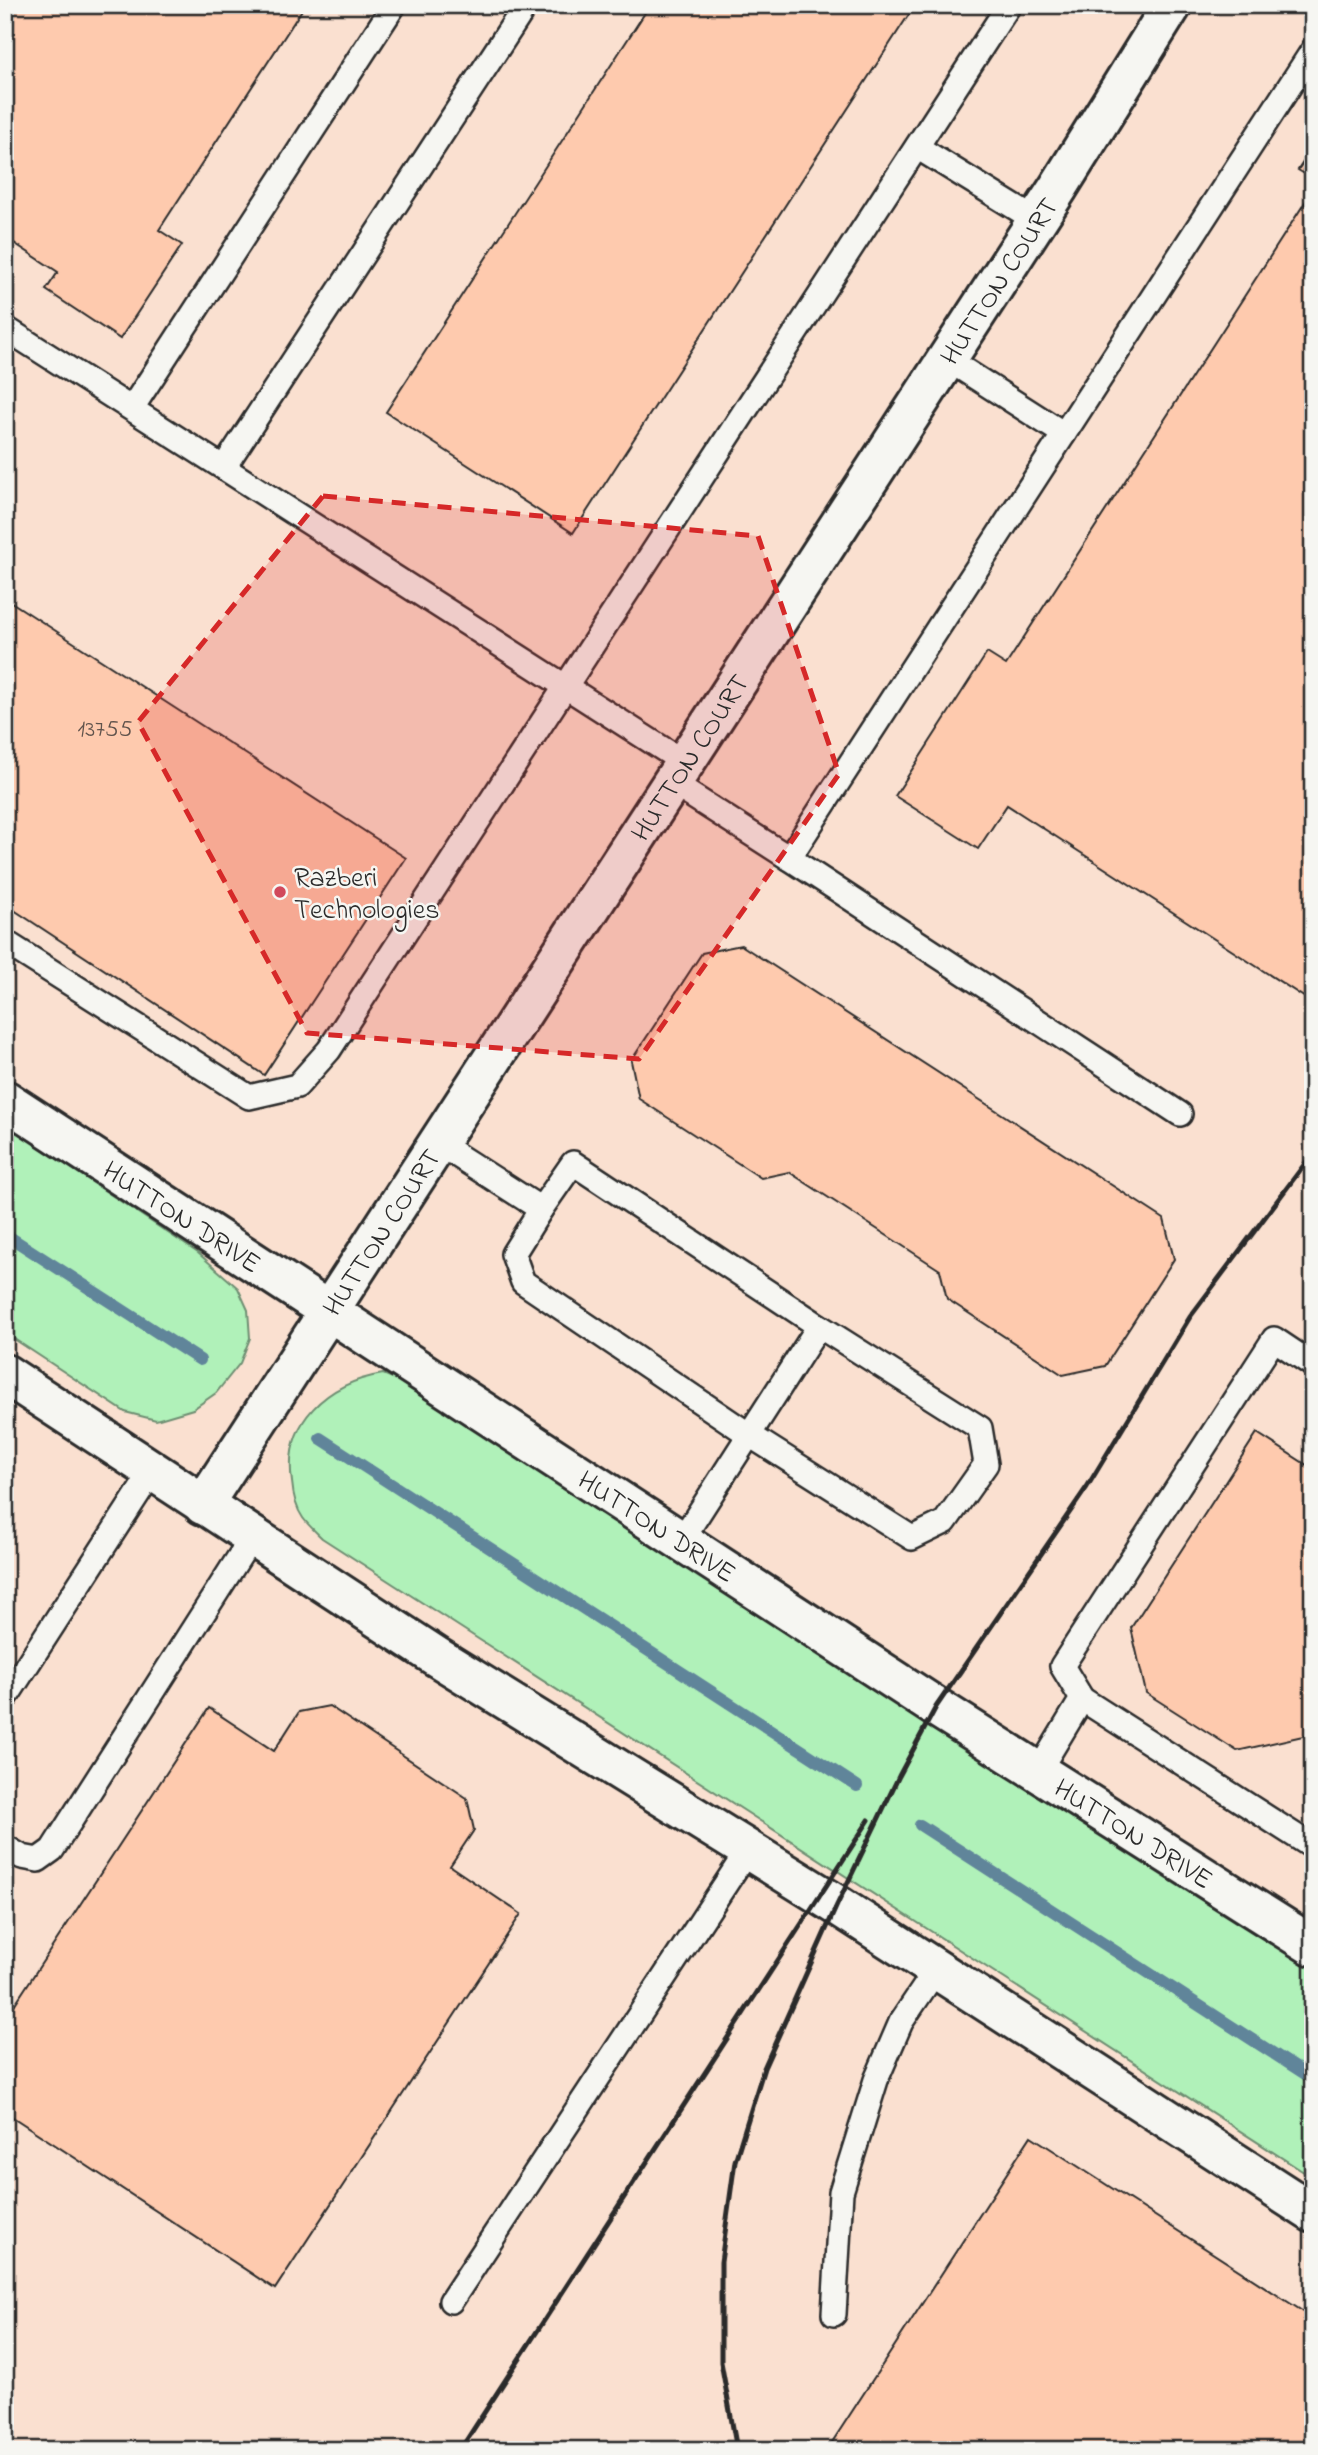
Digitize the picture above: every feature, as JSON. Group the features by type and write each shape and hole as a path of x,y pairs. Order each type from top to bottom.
{"street":[{"name":"HUTTON COURT","path":"203,1505 1037,221 1172,5"},
{"name":"HUTTON DRIVE","path":"5,1100 328,1313 1038,1772 1313,1946"},
{"path":"5,1374 437,1657 748,1850 1313,2213"}],"lane":[{"path":"132,408 394,5"},
{"path":"224,467 526,5"},
{"path":"5,942 249,1097 297,1086 329,1050 1009,5"},
{"path":"789,858 1313,50"},
{"path":"917,147 1037,221"},
{"path":"5,328 565,685 789,858 1180,1114"},
{"path":"947,359 1064,434"},
{"path":"438,1143 541,1209"},
{"path":"573,1163 819,1326 980,1428 986,1464 945,1522 912,1538 748,1434 523,1282 513,1254 573,1163"},
{"path":"681,1541 819,1326"},
{"path":"1313,1365 1274,1339 1062,1666 1082,1699 1313,1847"},
{"path":"5,1699 152,1472"},
{"path":"5,1847 22,1857 38,1860 52,1850 252,1537"},
{"path":"1038,1772 1082,1699"},
{"path":"451,2301 748,1850"},
{"path":"834,2314 841,2192 876,2080 901,2022 936,1970"}],"highlighted area":[{"path":"323,496 758,536 839,774 639,1059 307,1033 138,722"}],"shaded area":[{"path":"5,5 1313,5 1313,2450 5,2450"}],"green space":[{"path":"5,1124 198,1253 238,1288 248,1310 250,1338 240,1363 216,1393 193,1409 156,1420 125,1412 5,1333"},
{"path":"383,1374 412,1386 1313,1968 1313,2178 322,1538 303,1518 295,1501 291,1461 295,1441 302,1424 327,1396 344,1386"}],"building":[{"path":"5,5 305,5 159,230 182,245 120,339 46,290 58,272 5,237"},
{"path":"650,5 915,5 573,533 386,412"},
{"path":"1313,147 1313,179 1298,170"},
{"path":"1313,190 1313,1003 1007,805 978,849 895,796 987,653 1006,665"},
{"path":"5,598 406,858 264,1075 5,904"},
{"path":"741,945 1164,1219 1174,1259 1105,1366 1063,1375 947,1299 940,1270 789,1172 761,1178 639,1099 631,1061 702,953"},
{"path":"1257,1433 1313,1469 1313,1739 1307,1735 1237,1751 1146,1693 1131,1628"},
{"path":"329,1706 467,1798 474,1830 450,1866 521,1914 275,2289 5,2112 5,2019 209,1708 274,1751 299,1712"},
{"path":"1031,2136 1313,2318 1313,2450 827,2450"}],"waterway":[{"path":"5,1234 200,1360"},
{"path":"320,1438 857,1786"},
{"path":"920,1825 1313,2079"}],"railway":[{"path":"737,2450 721,2362 721,2262 735,2161 764,2068 837,1905 899,1776 936,1707 1087,1487 1190,1317 1313,1153"},
{"path":"460,2450 869,1820"}],"place":[{"name":"Razberi Technologies","path":"280,892"}]}
